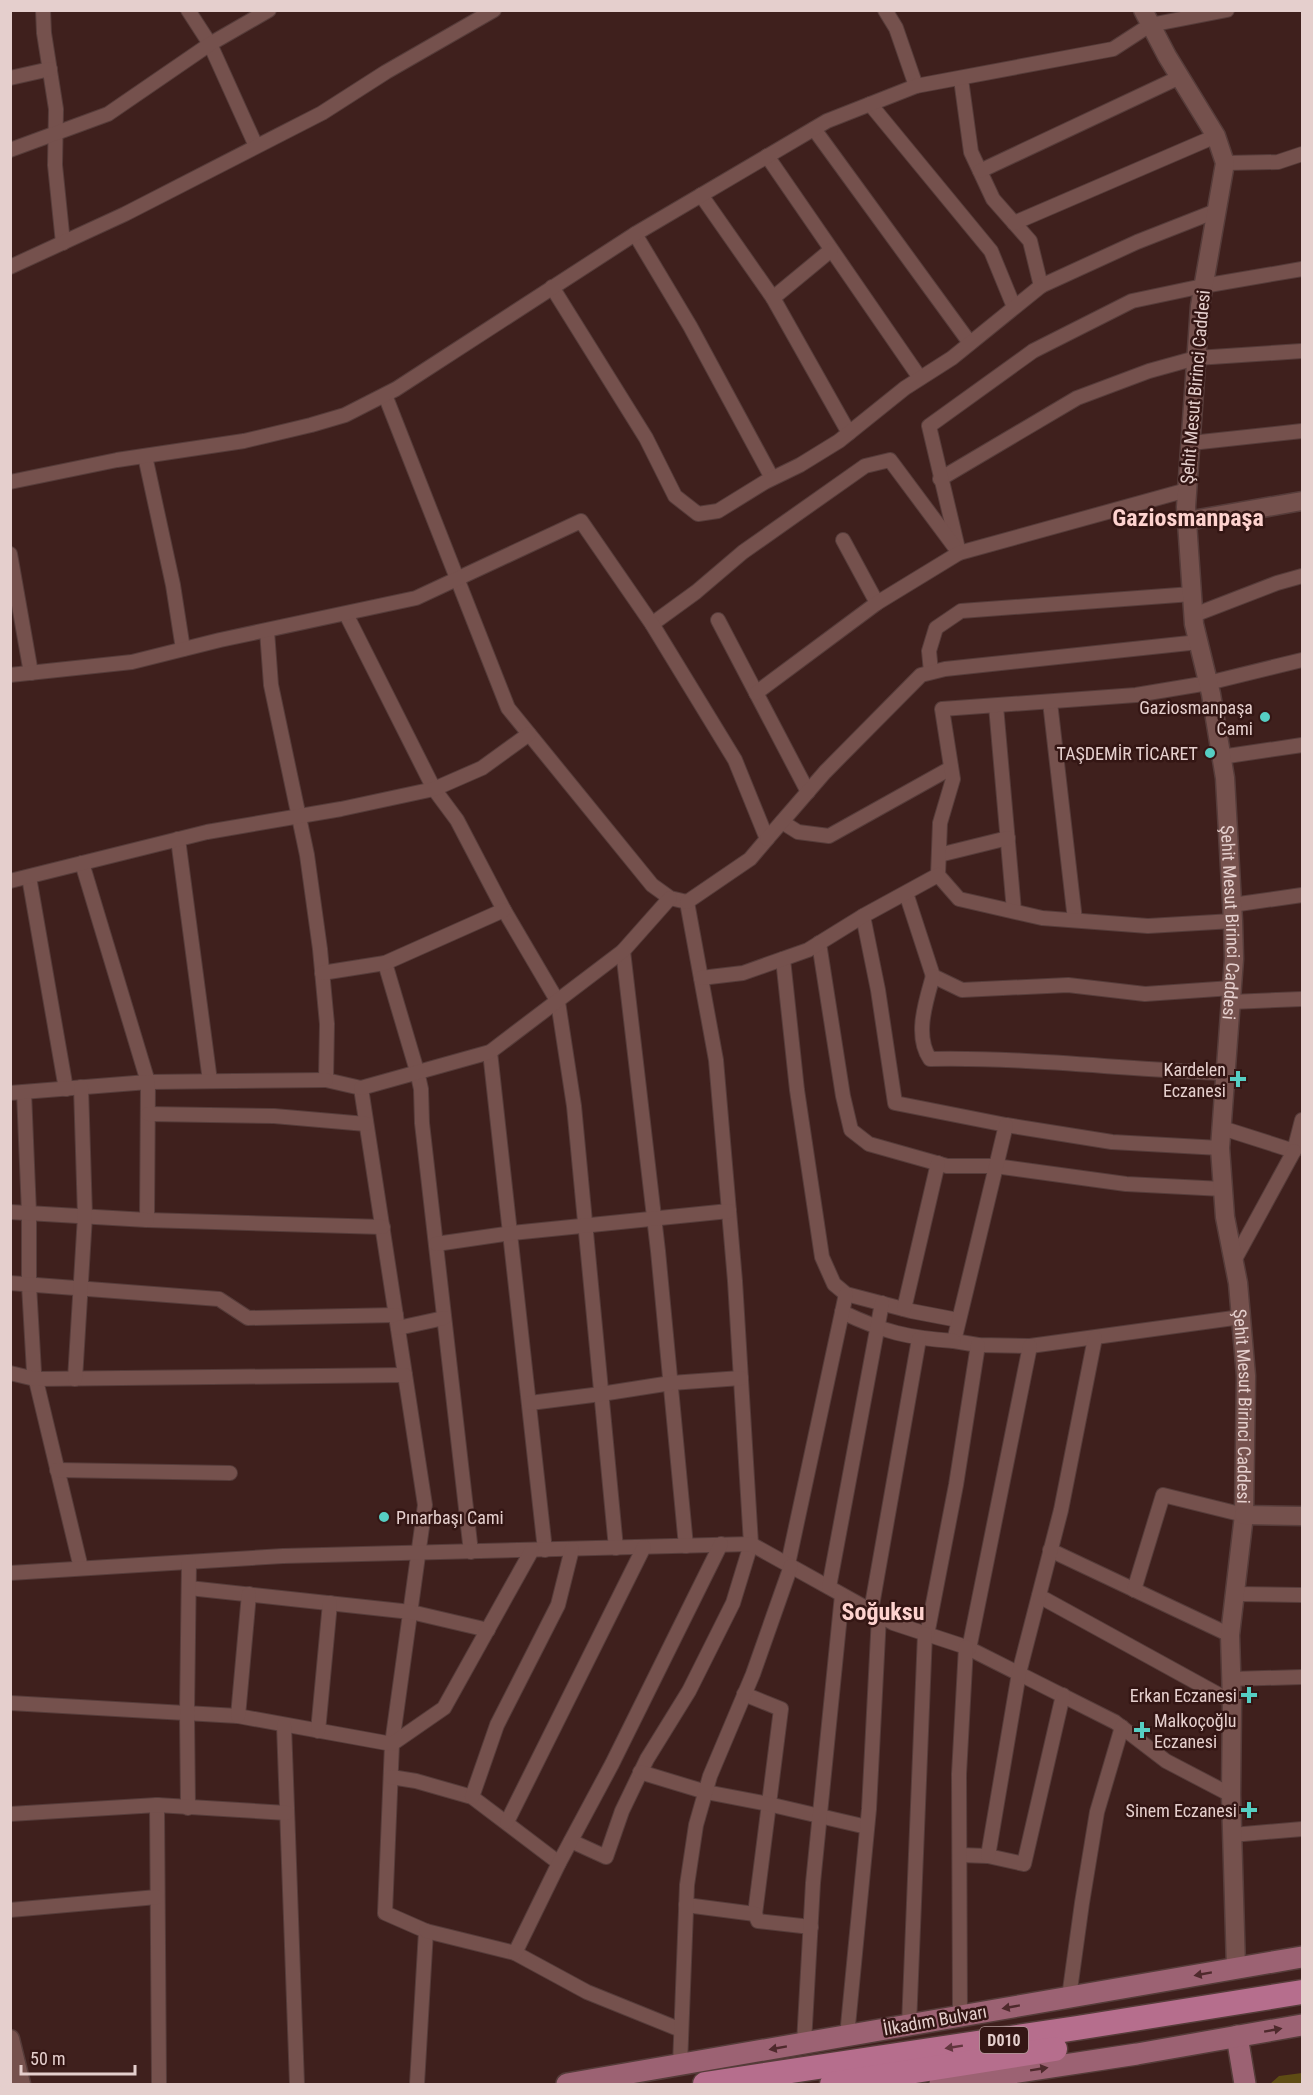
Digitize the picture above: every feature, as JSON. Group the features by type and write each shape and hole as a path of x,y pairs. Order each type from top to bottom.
{"highway":[{"name":"İlkadım Bulvarı","path":"705,2085 1302,1992"},
{"name":"D010","path":"832,2085 1302,2008"}],"main road":[{"name":"Şehit Mesut Birinci Caddesi","path":"1146,18 1216,135 1225,163 1203,286 1187,490 1187,522 1198,642 1208,683 1225,778 1234,959 1220,1148 1225,1217 1234,1261 1246,1376 1244,1515 1230,1635 1231,1795 1236,1968"},
{"path":"1187,522 1302,501"},
{"path":"1244,1515 1302,1516"},
{"name":"İlkadım Bulvarı","path":"567,2085 1302,1957"},
{"path":"940,2085 1137,2055 1302,2025"},
{"path":"1237,2036 1245,2085"},
{"path":"10,2039 21,2085"}],"street":[{"path":"43,10 56,109 55,165 63,243"},
{"path":"188,10 210,45 256,146"},
{"path":"10,150 108,114 210,45 269,10"},
{"path":"10,267 125,214 322,113 386,72 494,10"},
{"path":"885,10 896,28 916,86"},
{"path":"10,482 145,456 243,441 345,415 385,395 635,234 827,121 916,86 1113,49 1146,18 1227,10"},
{"path":"10,78 50,69"},
{"path":"980,171 1180,77"},
{"path":"961,79 971,152 993,199 1030,241 1041,286"},
{"path":"870,104 991,251 1014,307"},
{"path":"813,129 970,343"},
{"path":"1014,223 1216,135"},
{"path":"1225,163 1278,162 1302,154"},
{"path":"766,156 920,378"},
{"path":"701,195 773,298 849,433"},
{"path":"552,287 646,438 675,496 698,514 718,511 772,478 800,465 849,433 905,388 952,358 1041,286 1137,242 1216,211"},
{"path":"635,234 690,326 772,478"},
{"path":"773,298 831,250"},
{"path":"959,552 929,426 1033,351 1132,301 1302,269"},
{"path":"940,479 1077,399 1149,371 1196,358 1302,351"},
{"path":"385,395 508,708 652,885 670,898 687,902 750,860 825,771 921,675 945,669 1198,642"},
{"path":"1191,443 1302,431"},
{"path":"145,456 173,585 183,649"},
{"path":"652,624 696,592 743,552 866,466 890,460 959,552"},
{"path":"756,693 877,603 959,552 1187,490"},
{"path":"10,675 132,662 416,598 582,521 652,624 735,760 767,839"},
{"path":"843,540 877,603"},
{"path":"10,554 31,673"},
{"path":"1194,615 1277,583 1302,576"},
{"path":"930,672 929,651 936,628 961,611 1192,594"},
{"path":"346,614 434,789 457,820 504,910 558,1002 574,1106 616,1548"},
{"path":"718,620 808,792"},
{"path":"267,631 271,685 307,855 327,1024 326,1080"},
{"path":"1302,660 1208,683 1136,695 942,709 953,779 940,823 938,875 959,899 1042,918 1148,926 1232,913 1302,895"},
{"path":"1050,702 1075,920"},
{"path":"996,706 1014,911"},
{"path":"10,881 178,839 434,789 483,768 529,734"},
{"path":"1221,757 1302,745"},
{"path":"782,822 798,832 829,836 951,768"},
{"path":"939,855 1008,838"},
{"path":"178,839 210,1081"},
{"path":"82,863 148,1082 147,1220"},
{"path":"701,978 743,973 808,950 863,916 938,875"},
{"path":"29,877 66,1089"},
{"path":"906,893 933,976 924,1010 923,1049 930,1059 1015,1060 1152,1071 1227,1073"},
{"path":"81,1568 35,1379 29,1285 29,1213 17,1093 148,1082 210,1081 326,1080 361,1088 490,1052 623,951 670,898"},
{"path":"571,1841 606,1857 622,1811 640,1772 689,1691 734,1603 751,1544 729,1211 716,1060 687,902"},
{"path":"322,973 385,963 504,910"},
{"path":"863,916 878,990 895,1103 1006,1125 1112,1142 1220,1148"},
{"path":"819,943 843,1096 851,1130 869,1144 947,1166 995,1166 1126,1184 1223,1189"},
{"path":"623,951 687,1546"},
{"path":"783,959 797,1090 822,1257 834,1284 846,1294 958,1320"},
{"path":"385,963 421,1089 422,1123 471,1552"},
{"path":"933,976 962,990 1068,985 1145,994 1302,999"},
{"path":"10,1703 238,1716 392,1744 444,1708 488,1630 539,1550 530,1403 490,1052"},
{"path":"75,1379 85,1216 81,1087"},
{"path":"361,1088 425,1505 392,1744 385,1913 426,1931 515,1953 587,1992 681,2030"},
{"path":"148,1114 274,1116 366,1124"},
{"path":"1234,1261 1294,1151 1302,1120"},
{"path":"954,1341 1006,1125"},
{"path":"1222,1128 1294,1151"},
{"path":"904,1309 938,1163"},
{"path":"436,1244 653,1217 729,1211"},
{"path":"10,1212 147,1220 383,1227"},
{"path":"10,1283 219,1299 249,1318 397,1322 444,1318"},
{"path":"680,2065 687,1885 696,1825 789,1565 846,1294"},
{"path":"829,1587 882,1303"},
{"path":"842,1312 877,1329 919,1339 978,1345 1030,1346 1241,1317"},
{"path":"988,1856 1019,1673 1061,1510 1095,1338"},
{"path":"847,2036 867,1827 875,1614 919,1339"},
{"path":"909,2025 926,1634 956,1485 978,1345"},
{"path":"960,2016 959,1774 967,1648 1030,1346"},
{"path":"10,1373 35,1379 405,1375"},
{"path":"530,1403 671,1383 741,1378"},
{"path":"57,1470 230,1473"},
{"path":"1134,1590 1163,1495 1244,1515"},
{"path":"515,1953 721,1544"},
{"path":"10,1573 283,1556 751,1544 893,1623 967,1648 1063,1695 1122,1727 1166,1761 1231,1795"},
{"path":"507,1822 644,1547"},
{"path":"472,1797 497,1725 558,1605 572,1549"},
{"path":"1050,1551 1230,1635"},
{"path":"188,1808 189,1562"},
{"path":"189,1588 411,1612 488,1630"},
{"path":"238,1716 249,1594"},
{"path":"1234,1594 1302,1595"},
{"path":"804,2043 820,1816 842,1595"},
{"path":"1039,1596 1232,1702"},
{"path":"318,1731 330,1603"},
{"path":"1231,1679 1302,1677"},
{"path":"744,1694 781,1709 755,1914 758,1921 811,1928"},
{"path":"960,1855 988,1856 1024,1864 1063,1695"},
{"path":"285,1725 297,2085"},
{"path":"1069,1997 1097,1812 1122,1727"},
{"path":"640,1772 706,1792 867,1827"},
{"path":"391,1777 416,1781 472,1797 559,1863"},
{"path":"157,1805 159,2085"},
{"path":"10,1814 157,1805 287,1813"},
{"path":"1232,1834 1302,1829"},
{"path":"10,1910 157,1897"},
{"path":"686,1905 755,1914"},
{"path":"417,2085 426,1931"}],"shaded area":[{"path":"1302,2073 1302,2084 1270,2084 1279,2076"}],"place":[{"name":"Gaziosmanpaşa Cami","path":"1265,717"},
{"name":"TAŞDEMİR TİCARET","path":"1210,753"},
{"name":"Kardelen Eczanesi","path":"1238,1079"},
{"name":"Pınarbaşı Cami","path":"384,1517"},
{"name":"Erkan Eczanesi","path":"1249,1695"},
{"name":"Malkoçoğlu Eczanesi","path":"1142,1730"},
{"name":"Sinem Eczanesi","path":"1249,1810"}],"district":[{"name":"Gaziosmanpaşa","path":"1188,518"},
{"name":"Soğuksu","path":"883,1612"}]}
